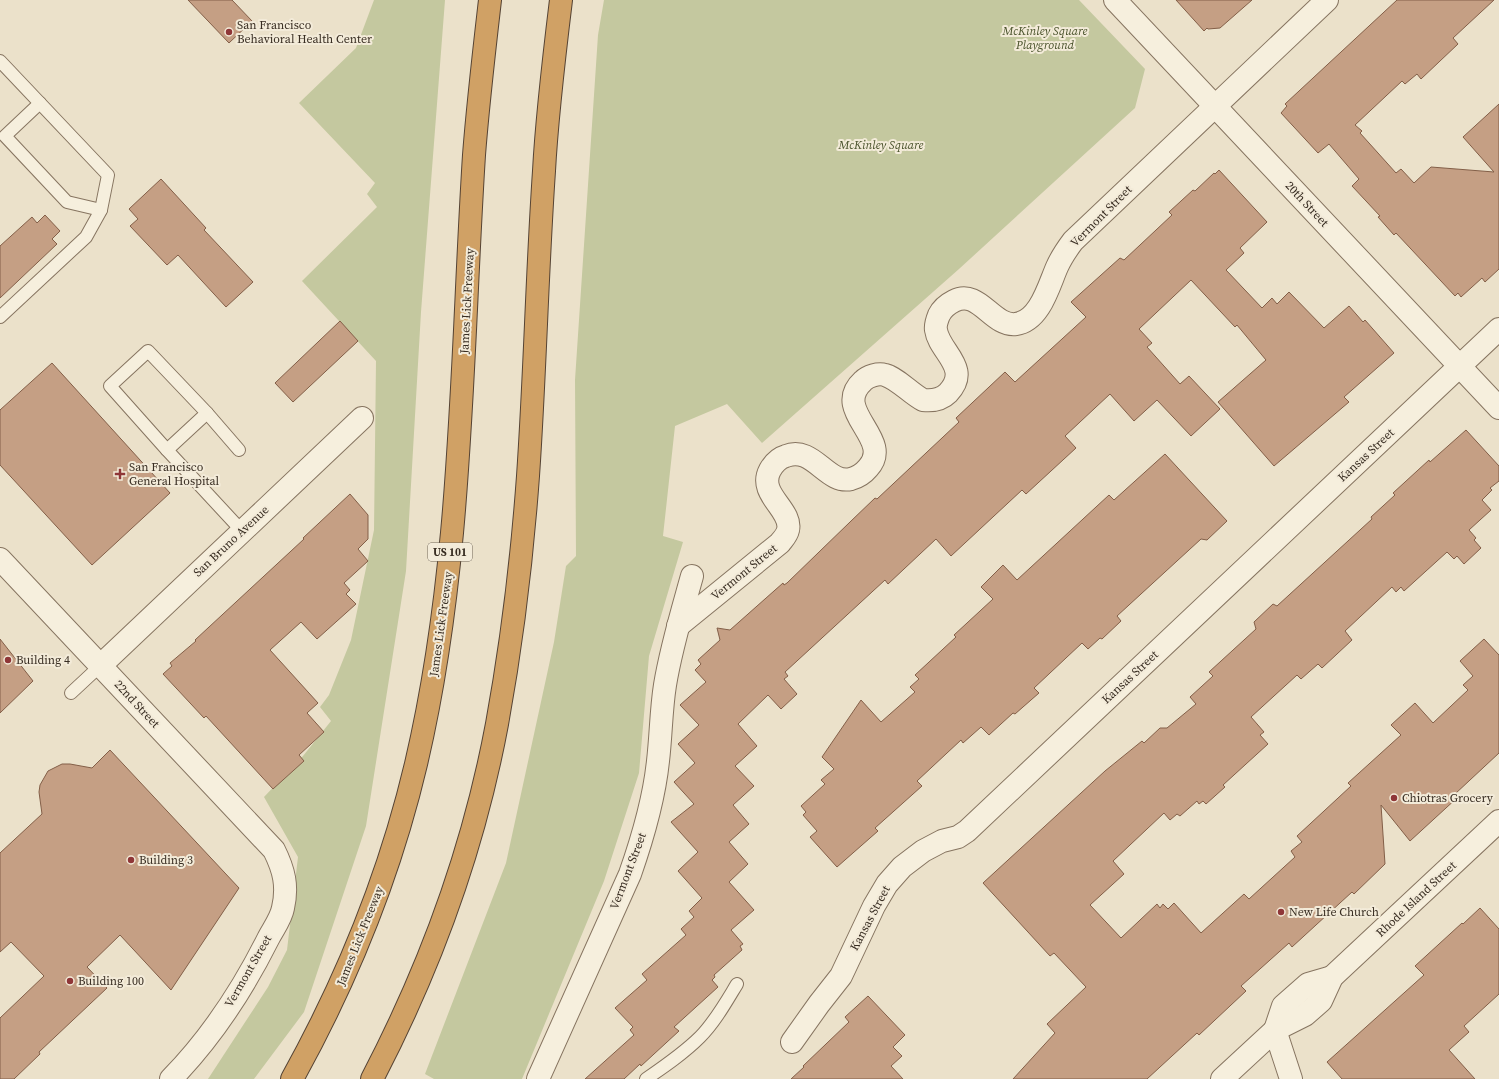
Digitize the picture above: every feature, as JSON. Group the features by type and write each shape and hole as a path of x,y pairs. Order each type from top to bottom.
{"highway":[{"name":"James Lick Freeway","path":"292,1079 336,996 361,937 382,880 401,820 416,764 428,704 444,605 454,523 462,403 474,153 490,0"},
{"path":"372,1079 404,1014 426,963 448,905 483,787 499,711 516,600 523,539 531,424 548,110 561,0"}],"street":[{"name":"20th Street","path":"1115,0 1499,408"},
{"name":"Vermont Street","path":"678,626 780,543 786,535 788,530 787,520 767,484 770,470 777,460 787,455 800,454 807,456 841,479 848,480 861,474 871,465 874,458 874,444 856,413 853,400 856,389 866,378 872,375 885,374 917,397 929,401 943,397 949,392 956,380 956,366 938,337 936,330 936,322 945,307 957,300 970,299 1004,322 1010,324 1023,322 1033,315 1041,304 1060,261 1073,241 1327,0"},
{"name":"Kansas Street","path":"792,1042 841,976 874,906 887,884 902,867 923,851 942,841 958,837 967,831 1499,329"},
{"name":"San Bruno Avenue","path":"100,666 362,418"},
{"name":"22nd Street","path":"0,559 274,850"},
{"name":"Vermont Street","path":"538,1079 630,874 642,839 652,799 657,770 665,686 678,626 692,576"},
{"name":"Rhode Island Street","path":"1222,1079 1275,1030 1283,1006 1308,984 1332,977 1499,821"},
{"name":"Vermont Street","path":"171,1079 188,1062 244,984 283,910 285,887 283,868 274,850"},
{"path":"1275,1030 1291,1079"}],"lane":[{"path":"0,61 108,175 100,210 86,237 0,317"},
{"path":"40,103 5,136 67,202 100,210"},
{"path":"239,450 207,413 148,351 110,386 242,531"},
{"path":"167,450 207,413"},
{"path":"71,693 100,666"},
{"path":"646,1079 682,1053 700,1036 717,1016 737,984"}],"green space":[{"path":"374,0 445,0 421,312 406,571 366,826 304,1012 254,1079 208,1079 268,987 287,950 298,857 264,797 303,756 331,721 320,707 329,695 351,640 374,530 376,361 302,281 377,207 367,194 375,183 299,103 356,48"},
{"path":"604,0 1079,0 1145,69 1135,108 959,269 762,443 727,404 675,426 663,536 683,542 649,656 639,773 604,881 522,1079 434,1079 425,1074 506,863 554,642 566,566 576,556 575,380 598,35"}],"building":[{"name":"San Francisco Behavioral Health Center","path":"188,0 232,0 252,21 229,43"},
{"path":"1176,0 1252,0 1220,28 1207,28 1204,31"},
{"path":"1397,0 1494,0 1453,38 1458,44 1421,79 1417,74 1405,84 1402,81 1355,125 1362,131 1360,133 1396,173 1401,169 1414,183 1431,167 1494,172 1463,137 1499,104 1499,269 1485,282 1482,278 1461,297 1458,293 1455,296 1396,233 1394,235 1378,217 1380,216 1352,186 1359,179 1329,144 1318,153 1281,113 1287,106 1285,104"},
{"path":"1219,170 1267,222 1240,248 1244,253 1226,270 1262,308 1272,298 1277,304 1289,292 1324,328 1349,306 1363,322 1365,320 1394,353 1344,397 1349,402 1274,466 1218,402 1266,360 1237,325 1235,327 1191,280 1139,329 1152,343 1147,347 1180,384 1189,376 1220,409 1191,436 1157,400 1134,421 1110,394 1065,436 1076,448 1026,494 1022,490 951,556 936,539 888,584 885,580 785,672 788,676 784,679 797,694 781,709 768,695 738,724 757,746 735,766 754,786 733,805 749,824 729,842 748,864 729,882 754,910 731,930 743,944 740,946 742,950 714,975 715,977 712,980 718,987 674,1027 679,1031 641,1066 640,1064 624,1079 585,1079 634,1035 630,1030 633,1027 615,1008 647,980 642,974 686,935 681,929 694,917 689,911 702,898 678,871 698,852 671,822 694,804 674,782 695,763 678,744 699,725 680,705 706,682 695,670 701,664 698,660 720,640 717,628 730,630 783,583 784,585 787,583 875,498 877,499 959,422 956,418 1005,372 1015,382 1086,317 1071,302 1120,258 1124,260 1172,215 1169,212 1193,190 1195,191"},
{"path":"161,179 206,228 204,230 253,282 226,307 178,255 167,265 130,226 138,219 129,209"},
{"path":"45,215 60,231 52,239 57,244 0,298 0,246 32,217 37,223"},
{"path":"340,321 358,341 293,402 275,383"},
{"path":"52,363 170,493 92,565 0,465 0,410"},
{"path":"1466,430 1499,466 1499,481 1490,488 1492,490 1482,500 1491,510 1469,530 1476,538 1474,540 1481,548 1464,564 1457,556 1454,559 1447,552 1404,591 1401,587 1396,592 1392,587 1345,631 1352,640 1322,668 1318,664 1301,679 1297,675 1251,717 1264,732 1260,735 1268,744 1223,785 1225,787 1206,804 1203,801 1199,804 1197,801 1180,816 1177,814 1170,820 1164,813 1113,861 1124,874 1090,905 1121,938 1157,904 1160,908 1163,904 1168,909 1174,903 1201,933 1244,894 1249,899 1295,857 1291,851 1302,842 1297,836 1351,786 1348,783 1401,735 1391,725 1415,703 1433,723 1468,690 1463,685 1473,676 1460,661 1484,639 1499,655 1499,753 1455,794 1458,797 1410,841 1381,805 1385,864 1354,894 1352,892 1292,947 1289,943 1241,986 1246,991 1199,1035 1197,1033 1147,1079 1013,1079 1055,1033 1047,1024 1086,987 1054,953 1050,956 983,883 1105,771 1142,741 1144,743 1160,728 1167,728 1196,704 1190,697 1213,676 1209,672 1256,629 1254,622 1273,604 1277,606 1372,519 1371,517 1395,495 1393,493 1429,460 1430,462"},
{"path":"1165,454 1227,521 1207,540 1201,539 1117,616 1121,621 1102,639 1100,638 1088,649 1082,643 1034,688 1039,693 1015,714 1013,713 989,735 981,727 963,743 961,740 917,781 922,786 875,828 878,831 837,867 810,837 817,831 803,815 806,812 801,806 825,784 821,780 834,769 822,757 861,700 881,722 915,692 910,687 919,679 915,675 956,637 954,635 993,599 981,587 1003,565 1017,580 1109,495 1114,500"},
{"path":"350,494 368,515 368,539 358,549 368,561 344,583 350,590 346,594 356,604 317,639 301,622 270,650 318,703 307,713 324,732 299,755 304,761 273,789 206,716 204,718 163,674 172,666 170,663 196,641 195,640 304,539 303,538"},
{"name":"Building 4","path":"0,639 33,681 0,713"},
{"name":"Building 3","path":"110,750 239,888 171,990 120,935 87,967 107,988 39,1052 40,1054 14,1079 0,1079 0,1018 44,976 11,942 0,952 0,853 42,814 39,792 40,785 48,771 62,764 92,768"},
{"path":"1480,908 1499,929 1499,994 1464,1026 1469,1032 1449,1050 1475,1079 1342,1079 1327,1062 1424,975 1415,966"},
{"path":"868,996 905,1035 893,1047 902,1056 891,1066 903,1079 791,1079 849,1022 845,1017"}],"place":[{"name":"San Francisco Behavioral Health Center","path":"229,32"},
{"name":"San Francisco General Hospital","path":"120,474"},
{"name":"Building 4","path":"8,660"},
{"name":"Chiotras Grocery","path":"1394,798"},
{"name":"Building 3","path":"131,860"},
{"name":"New Life Church","path":"1281,912"},
{"name":"Building 100","path":"70,981"}],"park label":[{"name":"McKinley Square Playground","path":"1045,38"},
{"name":"McKinley Square","path":"881,145"}]}
